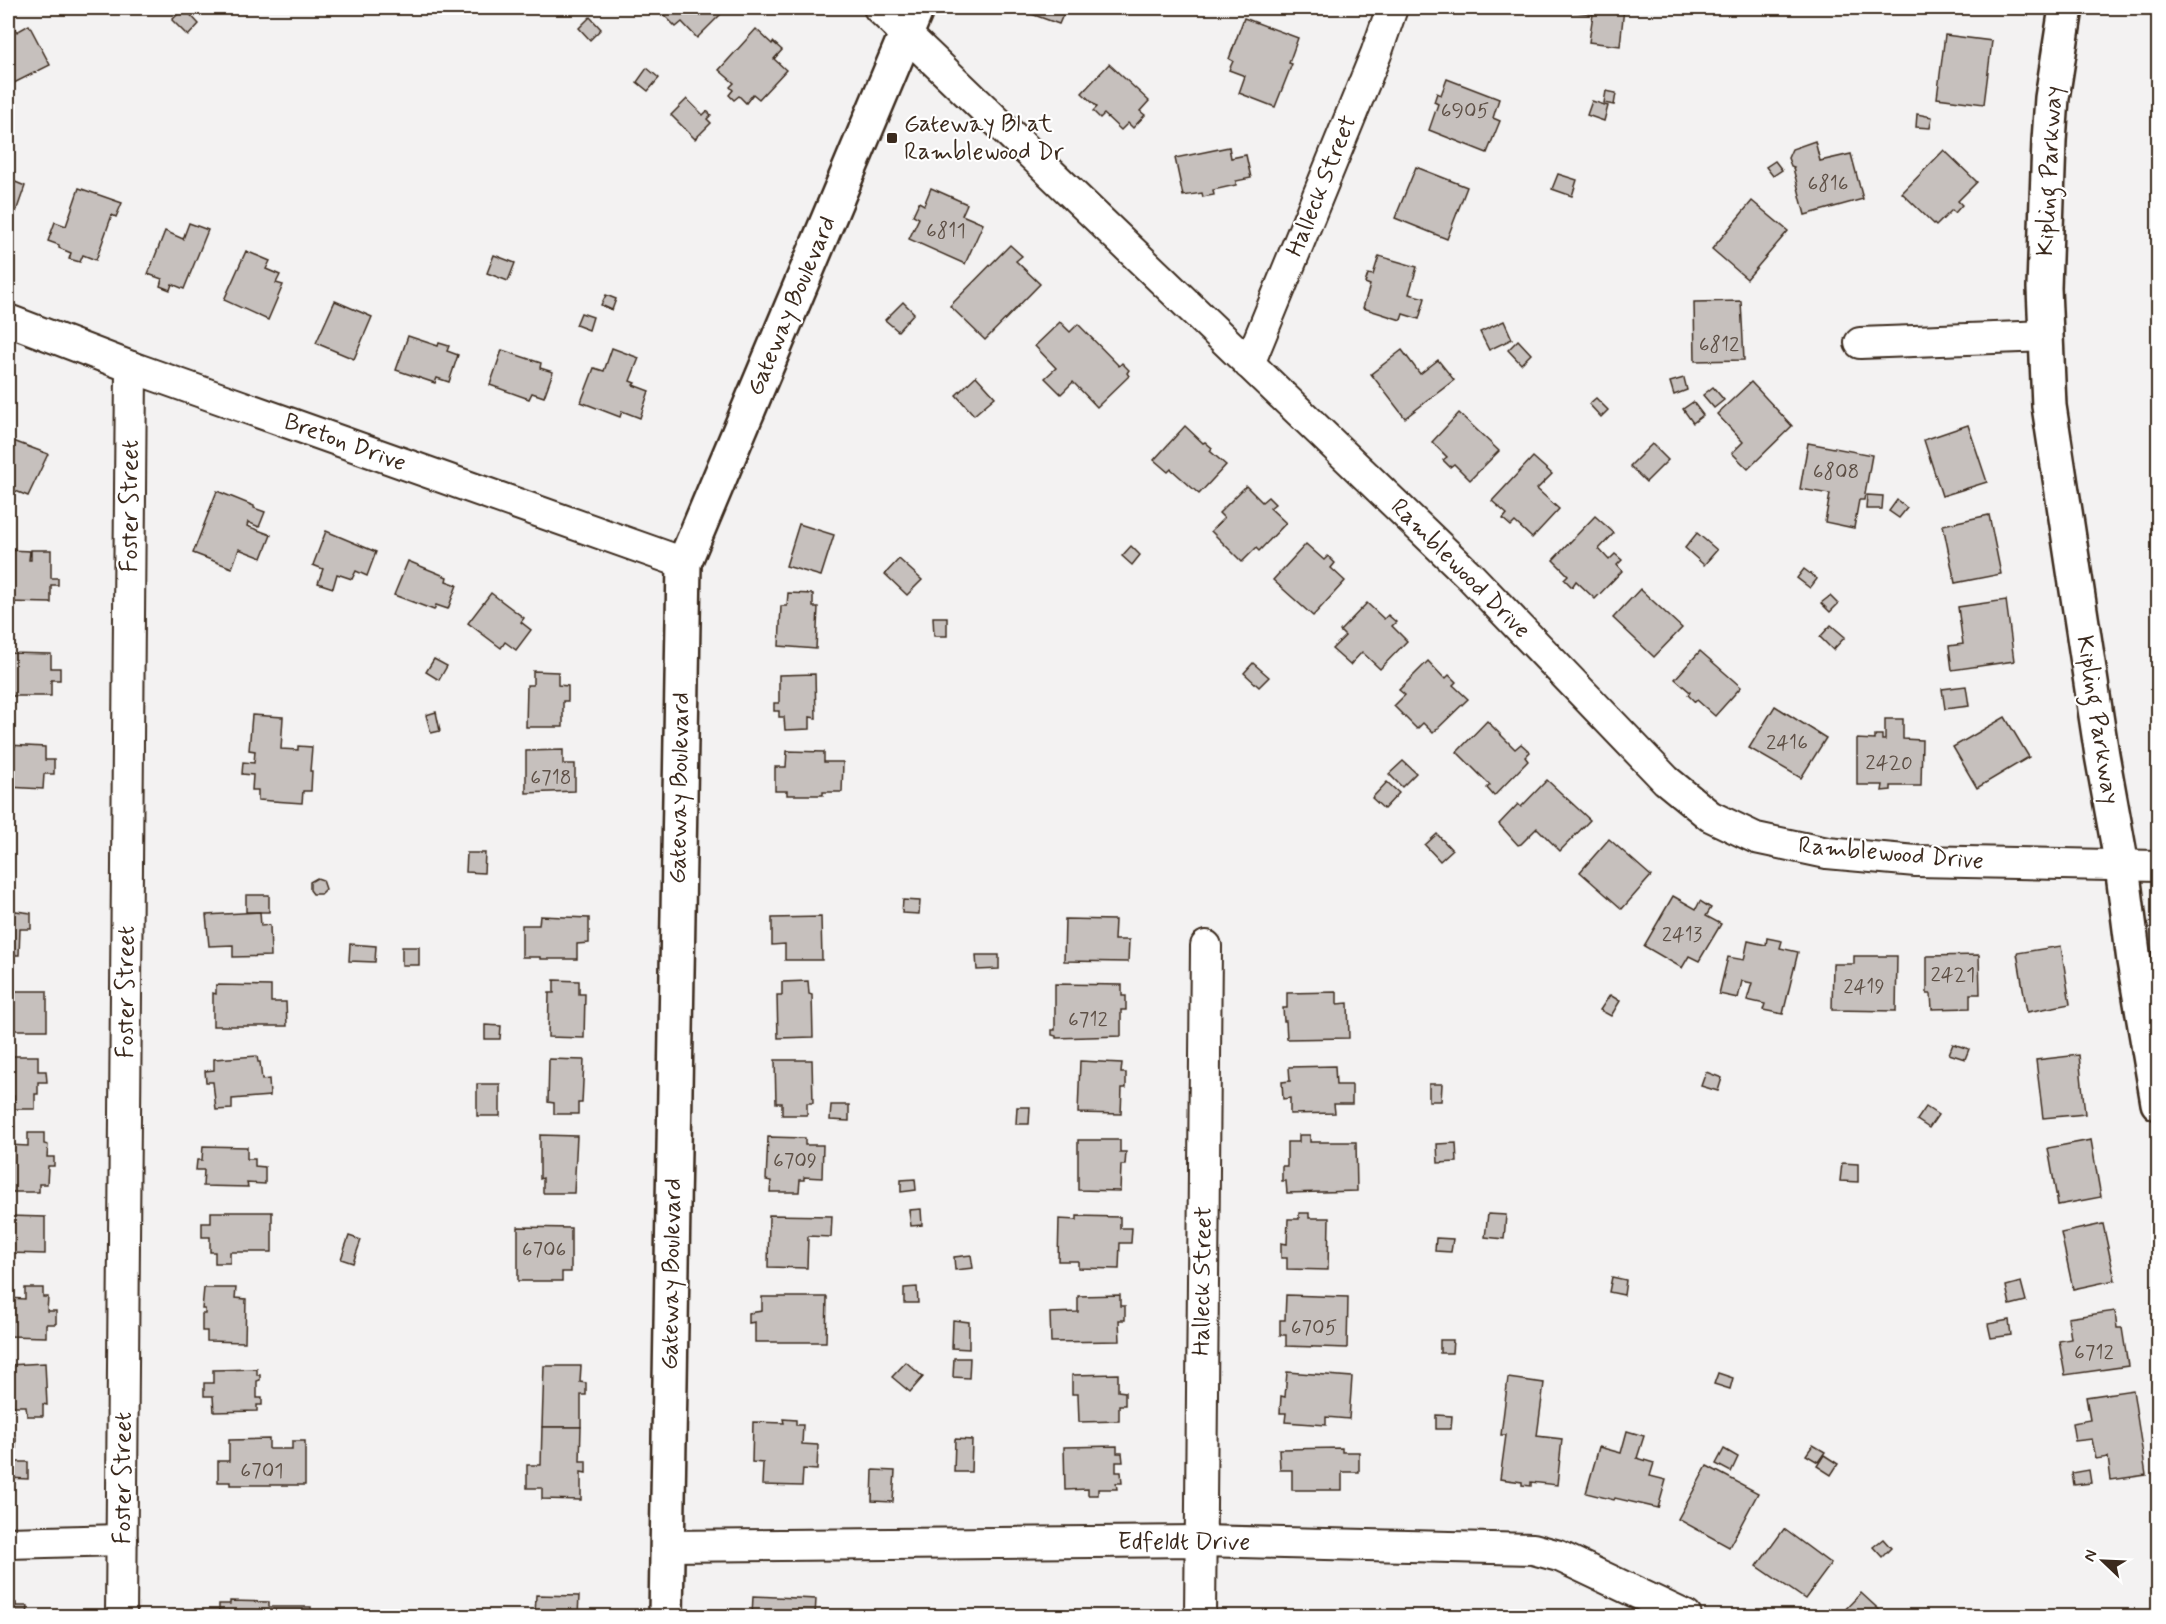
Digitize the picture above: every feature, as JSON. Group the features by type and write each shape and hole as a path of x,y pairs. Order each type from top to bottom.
{"street":[{"name":"Ramblewood Drive","path":"879,8 912,21 1249,364 1469,574 1666,780 1710,816 1756,838 1827,853 1916,861 2158,866"},
{"name":"Halleck Street","path":"1249,364 1376,54 1392,8"},
{"name":"Kipling Parkway","path":"2066,8 2052,98 2044,288 2053,440 2158,1103"},
{"name":"Gateway Boulevard","path":"666,1617 684,563 912,21"},
{"name":"Breton Drive","path":"8,320 131,367 684,563"},
{"path":"1860,343 2046,336"},
{"name":"Foster Street","path":"122,1617 131,367"},
{"name":"Halleck Street","path":"1200,1617 1206,946"},
{"path":"8,1543 122,1540"},
{"name":"Edfeldt Drive","path":"667,1546 1201,1541 1533,1549 1559,1556 1686,1617"}],"building":[{"path":"184,8 199,24 188,36 172,20"},
{"path":"665,8 727,8 697,38 682,22 676,27 661,12"},
{"path":"1015,8 1066,8 1059,24"},
{"path":"1569,8 1624,8 1620,46 1589,42 1593,14 1568,11"},
{"path":"590,17 601,29 590,40 579,28"},
{"path":"1244,18 1298,38 1289,63 1292,64 1275,107 1239,93 1245,76 1229,70 1233,61 1229,59"},
{"path":"14,25 17,32 29,25 50,65 14,83 8,71 8,28"},
{"path":"756,29 782,50 774,59 786,70 759,99 753,94 746,103 739,96 734,100 729,95 733,90 730,87 734,83 719,70"},
{"path":"1945,35 1992,41 1984,104 1937,98"},
{"path":"1109,64 1149,101 1140,111 1145,115 1133,128 1128,123 1121,130 1104,114 1100,118 1093,111 1097,107 1082,93"},
{"path":"647,68 659,78 648,91 637,82"},
{"path":"1447,79 1499,99 1493,118 1500,121 1487,153 1429,130 1438,104 1434,102 1437,93 1441,95"},
{"path":"1606,91 1616,93 1614,105 1604,103"},
{"path":"687,99 703,115 707,111 711,115 707,119 711,123 695,139 671,115"},
{"path":"1592,101 1608,106 1604,121 1587,115"},
{"path":"1917,114 1932,117 1930,128 1916,127"},
{"path":"1815,141 1820,161 1851,154 1863,199 1805,215 1794,167 1791,166 1788,158 1792,149"},
{"path":"1229,147 1231,158 1246,155 1251,178 1236,181 1236,185 1213,190 1214,195 1203,197 1202,193 1183,196 1175,158"},
{"path":"1944,150 1977,182 1958,201 1962,205 1955,213 1952,210 1936,226 1902,193"},
{"path":"1775,161 1782,170 1773,176 1766,167"},
{"path":"1416,167 1467,187 1447,239 1395,218"},
{"path":"1558,174 1577,180 1572,196 1552,189"},
{"path":"8,179 25,186 10,229 8,228"},
{"path":"79,188 122,203 116,217 112,215 96,260 83,255 80,262 69,259 71,253 48,241 55,222 66,226"},
{"path":"931,188 967,204 962,215 983,224 965,264 909,239 919,218 913,215 919,202 924,205"},
{"path":"1752,201 1788,231 1747,279 1712,249"},
{"path":"189,223 208,230 184,289 172,284 170,290 160,286 162,279 148,274 165,231 183,239"},
{"path":"1010,245 1022,256 1016,261 1040,284 985,340 950,306"},
{"path":"246,251 270,261 266,269 280,275 276,283 283,285 268,320 224,300"},
{"path":"494,255 515,263 508,281 487,273"},
{"path":"1379,256 1417,267 1409,294 1425,298 1419,319 1403,314 1401,320 1363,308 1370,285 1365,283 1368,274 1373,275"},
{"path":"606,295 616,299 612,310 601,305"},
{"path":"335,301 372,317 354,359 316,343"},
{"path":"1741,301 1744,360 1695,361 1694,302"},
{"path":"903,302 914,313 898,331 885,320"},
{"path":"581,313 593,317 589,330 576,325"},
{"path":"1504,321 1512,339 1489,350 1480,332"},
{"path":"1060,322 1070,332 1078,324 1119,366 1122,363 1129,370 1127,373 1129,376 1097,407 1073,382 1061,394 1045,378 1056,368 1035,346"},
{"path":"408,336 438,346 439,343 449,346 447,351 458,355 449,382 437,378 435,383 396,370"},
{"path":"1518,340 1531,354 1521,364 1508,350"},
{"path":"612,348 639,358 630,381 635,383 633,385 649,391 640,418 622,411 620,417 581,402 594,368 604,371"},
{"path":"502,350 541,363 540,368 553,372 544,397 532,393 529,399 490,385"},
{"path":"1402,350 1420,374 1438,360 1454,380 1405,418 1371,374"},
{"path":"976,376 995,397 974,415 956,395"},
{"path":"1684,378 1687,390 1674,395 1670,382"},
{"path":"1751,382 1792,426 1748,469 1732,453 1743,442 1717,414"},
{"path":"1713,387 1724,400 1714,408 1703,395"},
{"path":"1596,398 1608,410 1601,417 1589,404"},
{"path":"1693,402 1703,415 1693,423 1683,409"},
{"path":"1459,413 1499,451 1470,480 1454,464 1450,467 1443,460 1447,457 1432,442"},
{"path":"1968,425 1987,482 1942,496 1924,440"},
{"path":"1185,426 1203,443 1205,442 1212,448 1210,451 1226,465 1199,494 1171,469 1168,472 1154,460"},
{"path":"8,439 48,454 28,496 8,488"},
{"path":"1808,443 1872,455 1864,500 1859,500 1854,528 1825,522 1830,494 1800,489"},
{"path":"1652,444 1668,460 1646,482 1630,466"},
{"path":"1533,457 1552,474 1537,489 1559,509 1532,538 1515,522 1511,526 1503,519 1507,514 1492,501"},
{"path":"1246,486 1262,502 1268,497 1275,504 1270,508 1286,523 1259,551 1256,548 1242,562 1211,531 1224,518 1219,513"},
{"path":"217,491 265,512 259,527 248,522 247,526 271,535 262,558 239,549 232,568 193,553"},
{"path":"1867,495 1883,496 1882,509 1866,509"},
{"path":"1897,500 1907,508 1899,518 1889,511"},
{"path":"1989,515 2001,574 1955,583 1943,525"},
{"path":"1595,516 1614,533 1599,549 1609,560 1615,554 1622,560 1617,565 1622,571 1595,599 1576,581 1572,587 1564,579 1568,575 1553,560"},
{"path":"799,524 834,535 821,576 786,566"},
{"path":"326,531 376,552 367,576 356,571 352,579 337,574 333,588 318,583 323,569 313,565"},
{"path":"1697,533 1717,550 1704,565 1685,548"},
{"path":"1306,544 1324,560 1328,556 1335,563 1331,568 1345,581 1313,616 1273,580"},
{"path":"1131,546 1140,555 1132,565 1122,556"},
{"path":"8,550 30,551 29,560 31,560 31,550 51,550 51,578 58,578 58,585 51,585 51,603 8,602"},
{"path":"899,559 922,580 907,595 885,574"},
{"path":"408,561 447,577 446,581 457,585 448,609 436,605 434,610 394,595"},
{"path":"1804,569 1817,579 1810,588 1797,578"},
{"path":"1640,589 1682,628 1654,657 1613,618"},
{"path":"491,593 524,618 521,622 531,630 516,650 505,642 501,648 468,623"},
{"path":"788,593 813,594 813,607 818,607 816,649 779,646 781,606 787,606"},
{"path":"1830,596 1838,604 1830,612 1821,603"},
{"path":"2006,600 2014,661 1952,670 1949,646 1963,644 1958,607"},
{"path":"1367,603 1384,619 1388,615 1396,622 1392,626 1407,641 1380,669 1362,652 1350,665 1332,649 1345,636 1340,631"},
{"path":"933,617 947,617 947,636 934,636"},
{"path":"1831,625 1845,637 1833,650 1820,637"},
{"path":"1700,651 1741,687 1715,716 1697,700 1695,702 1688,695 1690,692 1675,679"},
{"path":"8,653 51,654 51,668 60,668 60,680 51,680 51,696 8,696"},
{"path":"434,659 447,666 439,680 426,672"},
{"path":"1428,661 1445,679 1449,675 1456,682 1453,685 1468,699 1433,733 1423,723 1417,729 1394,706 1405,695 1399,690"},
{"path":"1253,663 1269,677 1259,687 1244,673"},
{"path":"533,671 558,672 558,685 568,686 568,701 563,701 563,727 526,727 527,685 533,685"},
{"path":"815,674 816,718 810,717 810,729 785,730 784,717 779,717 779,711 774,711 774,703 779,703 779,675"},
{"path":"1966,686 1969,706 1945,709 1942,689"},
{"path":"1775,706 1826,738 1801,778 1749,748"},
{"path":"436,712 440,731 431,733 426,715"},
{"path":"252,715 283,717 281,749 298,750 298,746 312,747 311,791 303,791 302,803 258,800 258,790 252,790 253,775 242,774 243,762 254,763 255,751 249,750"},
{"path":"2005,717 2029,757 1977,788 1953,747"},
{"path":"1885,719 1903,719 1903,739 1922,740 1921,786 1891,786 1891,790 1882,791 1883,785 1857,785 1857,739 1875,740 1875,735 1882,735 1882,740 1885,740"},
{"path":"1487,721 1515,749 1521,744 1530,752 1525,757 1528,761 1494,796 1487,788 1490,785 1457,752"},
{"path":"8,745 45,747 45,760 54,760 54,774 44,774 43,789 8,787"},
{"path":"563,750 563,764 575,764 575,791 526,793 526,751"},
{"path":"787,751 824,752 824,762 843,762 842,792 823,792 823,795 787,795 787,791 775,791 775,767 786,767"},
{"path":"1403,761 1416,773 1402,787 1389,774"},
{"path":"1547,780 1590,820 1560,851 1537,828 1518,845 1499,824 1518,804 1521,807"},
{"path":"1387,782 1399,793 1384,809 1372,798"},
{"path":"1437,834 1452,850 1440,861 1425,845"},
{"path":"1609,839 1651,876 1622,909 1580,872"},
{"path":"467,853 485,853 484,873 466,872"},
{"path":"317,878 323,880 326,889 321,894 313,894 310,890 310,882"},
{"path":"246,895 269,895 269,912 246,912"},
{"path":"1673,896 1696,909 1700,901 1711,908 1706,916 1721,924 1699,961 1689,956 1682,968 1644,946"},
{"path":"903,900 920,901 919,914 902,913"},
{"path":"8,910 31,913 31,929 20,929 19,955 8,955"},
{"path":"260,912 261,926 270,925 271,956 233,957 233,945 209,946 206,915"},
{"path":"540,916 589,918 589,943 577,944 577,959 522,957 522,925 539,925"},
{"path":"821,917 822,960 785,960 785,944 772,945 772,918"},
{"path":"1065,919 1115,920 1114,940 1129,940 1128,962 1064,961"},
{"path":"1767,938 1782,941 1780,948 1798,952 1783,1014 1763,1010 1765,1004 1747,1000 1752,983 1742,981 1738,998 1719,994 1728,957 1744,960 1748,941 1766,945"},
{"path":"350,944 376,946 375,962 349,961"},
{"path":"2061,946 2070,1004 2027,1012 2017,953"},
{"path":"402,947 419,947 419,965 402,965"},
{"path":"976,955 999,955 999,969 977,970"},
{"path":"1979,955 1980,994 1970,994 1970,1008 1932,1009 1931,994 1927,994 1927,956"},
{"path":"1854,956 1897,956 1896,1011 1832,1010 1833,964 1854,964"},
{"path":"554,980 579,981 579,994 585,994 584,1038 548,1037 549,993 554,993"},
{"path":"808,981 809,994 812,995 813,1037 778,1038 777,995 782,995 782,982"},
{"path":"1055,984 1122,985 1122,996 1126,996 1126,1010 1121,1010 1121,1036 1056,1038 1052,1035 1052,1030 1055,1030"},
{"path":"216,985 271,986 271,1002 286,1002 287,1026 213,1026 213,993 216,994"},
{"path":"8,991 47,991 47,1030 8,1030"},
{"path":"1337,992 1337,1004 1348,1003 1349,1038 1287,1039 1283,1008 1287,1008 1287,993"},
{"path":"1610,995 1620,1001 1611,1016 1600,1010"},
{"path":"485,1025 501,1026 500,1039 485,1039"},
{"path":"1953,1044 1969,1049 1965,1059 1949,1054"},
{"path":"2079,1055 2085,1114 2043,1118 2036,1060"},
{"path":"8,1056 38,1056 38,1071 46,1071 47,1082 38,1082 35,1109 14,1109 14,1096 8,1096"},
{"path":"257,1056 262,1080 269,1079 270,1096 232,1099 232,1109 216,1110 213,1082 206,1082 205,1071 214,1070 214,1059"},
{"path":"549,1059 584,1060 582,1103 578,1103 578,1114 554,1114 554,1103 548,1102"},
{"path":"775,1060 812,1060 813,1103 807,1103 807,1115 782,1115 782,1103 776,1103"},
{"path":"1080,1061 1122,1063 1121,1073 1126,1073 1126,1088 1122,1088 1121,1114 1078,1113"},
{"path":"1335,1066 1336,1085 1352,1085 1352,1104 1334,1104 1335,1113 1290,1114 1290,1098 1283,1099 1282,1082 1290,1081 1289,1067"},
{"path":"1706,1072 1722,1078 1718,1091 1701,1086"},
{"path":"477,1084 500,1084 500,1116 477,1116"},
{"path":"1429,1084 1442,1084 1441,1101 1429,1101"},
{"path":"831,1105 849,1105 849,1121 830,1120"},
{"path":"1017,1107 1030,1107 1029,1124 1016,1124"},
{"path":"1926,1107 1938,1115 1929,1128 1917,1120"},
{"path":"28,1133 44,1133 44,1144 48,1145 47,1157 54,1157 54,1166 48,1166 47,1184 39,1184 39,1192 11,1192 11,1188 8,1188 8,1145 28,1146"},
{"path":"540,1135 577,1136 574,1193 543,1193 543,1178 540,1179"},
{"path":"1299,1135 1310,1135 1310,1142 1356,1142 1357,1191 1287,1193 1286,1181 1282,1181 1282,1166 1287,1166 1287,1142 1299,1142"},
{"path":"768,1137 805,1138 805,1145 823,1145 822,1178 804,1177 804,1180 800,1180 799,1192 770,1192 771,1181 766,1180"},
{"path":"1078,1140 1120,1140 1120,1152 1126,1152 1125,1165 1121,1165 1120,1191 1078,1190"},
{"path":"2091,1140 2101,1197 2058,1205 2048,1148"},
{"path":"1456,1143 1457,1162 1438,1163 1437,1144"},
{"path":"203,1146 247,1147 247,1159 255,1159 255,1166 265,1167 265,1184 247,1183 248,1187 203,1186 204,1170 196,1170 197,1160 202,1160"},
{"path":"1842,1163 1858,1164 1858,1182 1840,1181"},
{"path":"915,1179 916,1190 901,1192 901,1180"},
{"path":"921,1209 922,1225 911,1226 909,1210"},
{"path":"211,1212 272,1212 272,1252 230,1252 230,1263 215,1263 215,1252 210,1252 210,1237 202,1237 202,1223 211,1223"},
{"path":"1299,1213 1309,1213 1309,1218 1329,1218 1328,1270 1287,1269 1287,1258 1281,1258 1281,1243 1287,1244 1288,1219 1299,1219"},
{"path":"1488,1214 1506,1215 1504,1239 1485,1237"},
{"path":"769,1215 832,1216 831,1237 808,1236 807,1268 768,1267"},
{"path":"8,1216 45,1217 45,1254 8,1253"},
{"path":"1077,1216 1120,1217 1120,1228 1132,1228 1131,1243 1120,1243 1119,1269 1078,1268 1078,1261 1058,1261 1059,1219 1077,1220"},
{"path":"2103,1224 2115,1280 2073,1289 2061,1233"},
{"path":"518,1227 571,1228 571,1272 562,1272 562,1281 518,1281"},
{"path":"349,1236 361,1240 353,1263 341,1259"},
{"path":"1436,1238 1453,1239 1451,1252 1435,1251"},
{"path":"971,1255 973,1268 955,1270 954,1257"},
{"path":"1612,1277 1626,1280 1624,1295 1609,1292"},
{"path":"2021,1282 2026,1301 2010,1305 2006,1286"},
{"path":"917,1287 918,1303 904,1303 904,1288"},
{"path":"25,1288 43,1288 43,1297 48,1297 47,1311 56,1311 56,1324 46,1324 46,1337 8,1336 8,1298 25,1299"},
{"path":"204,1288 236,1288 235,1298 246,1299 245,1342 207,1341 207,1331 202,1331 202,1314 205,1314 205,1309 202,1309"},
{"path":"1120,1295 1120,1306 1125,1306 1125,1320 1119,1320 1120,1341 1051,1342 1050,1313 1078,1312 1078,1296"},
{"path":"1286,1295 1348,1297 1347,1348 1286,1346 1286,1335 1280,1335 1280,1320 1285,1320"},
{"path":"762,1297 827,1297 826,1342 755,1342 755,1322 749,1323 749,1313 762,1311"},
{"path":"2115,1311 2117,1328 2122,1328 2128,1366 2065,1375 2059,1341 2071,1339 2068,1318"},
{"path":"953,1320 969,1322 969,1349 952,1348"},
{"path":"2009,1320 2011,1335 1991,1338 1988,1324"},
{"path":"1440,1340 1453,1340 1452,1353 1440,1353"},
{"path":"954,1358 970,1358 969,1378 953,1377"},
{"path":"906,1362 923,1377 910,1392 892,1377"},
{"path":"45,1363 47,1405 43,1404 43,1416 27,1416 26,1406 8,1406 8,1365"},
{"path":"544,1366 581,1366 580,1382 586,1383 586,1395 581,1395 581,1427 542,1427"},
{"path":"257,1369 260,1380 257,1381 257,1398 262,1398 262,1405 257,1405 257,1411 214,1412 213,1396 204,1396 204,1383 213,1383 213,1370"},
{"path":"1287,1372 1352,1377 1349,1419 1326,1417 1326,1425 1285,1422 1286,1413 1280,1413 1281,1396 1285,1397"},
{"path":"1718,1373 1733,1378 1730,1389 1714,1384"},
{"path":"1118,1374 1118,1391 1125,1392 1125,1405 1119,1405 1119,1421 1079,1422 1078,1394 1072,1394 1072,1375"},
{"path":"1508,1378 1544,1383 1537,1436 1562,1439 1557,1485 1531,1482 1531,1486 1522,1485 1522,1482 1500,1479 1506,1435 1501,1435"},
{"path":"2133,1390 2146,1475 2111,1480 2108,1457 2096,1459 2092,1439 2075,1441 2072,1423 2090,1420 2086,1397"},
{"path":"1436,1415 1452,1416 1451,1429 1436,1429"},
{"path":"783,1419 796,1420 796,1425 803,1425 802,1444 818,1445 817,1470 803,1469 802,1486 762,1485 763,1463 752,1462 753,1422 784,1423"},
{"path":"542,1427 581,1427 580,1461 586,1461 586,1473 581,1472 581,1500 542,1499 542,1488 527,1488 527,1465 541,1465"},
{"path":"1627,1431 1644,1436 1637,1458 1654,1463 1650,1476 1666,1480 1658,1508 1586,1493 1599,1447 1621,1453"},
{"path":"8,1437 16,1437 16,1462 28,1462 28,1479 8,1478"},
{"path":"269,1439 269,1449 292,1449 292,1441 305,1441 305,1485 230,1485 230,1482 218,1482 218,1461 229,1461 229,1440"},
{"path":"955,1439 972,1440 971,1472 954,1472"},
{"path":"1813,1445 1825,1452 1818,1462 1806,1455"},
{"path":"1117,1446 1117,1453 1122,1453 1123,1462 1116,1462 1116,1472 1121,1472 1122,1483 1116,1483 1117,1489 1098,1489 1098,1495 1088,1495 1088,1489 1065,1490 1064,1447"},
{"path":"1342,1448 1342,1452 1359,1452 1359,1472 1342,1472 1342,1490 1292,1490 1292,1470 1280,1470 1279,1449"},
{"path":"1724,1449 1738,1457 1731,1472 1716,1464"},
{"path":"1824,1455 1838,1464 1831,1475 1817,1466"},
{"path":"1707,1466 1758,1493 1729,1547 1678,1519"},
{"path":"873,1470 895,1471 893,1502 872,1501"},
{"path":"2089,1470 2091,1483 2074,1485 2072,1473"},
{"path":"1784,1529 1831,1564 1805,1599 1757,1566"},
{"path":"1883,1539 1891,1548 1882,1557 1873,1547"},
{"path":"1861,1593 1886,1616 1839,1616"},
{"path":"536,1595 579,1596 578,1615 586,1616 535,1616"},
{"path":"753,1596 816,1599 815,1616 752,1616"},
{"path":"230,1601 269,1602 269,1607 311,1607 311,1616 219,1616 219,1604 230,1604"},
{"path":"8,1602 16,1603 16,1606 28,1606 27,1616 8,1616"},
{"path":"1066,1613 1116,1613 1116,1616 1066,1616"}],"place":[{"name":"Gateway Bl at Ramblewood Dr","path":"892,138"}]}
